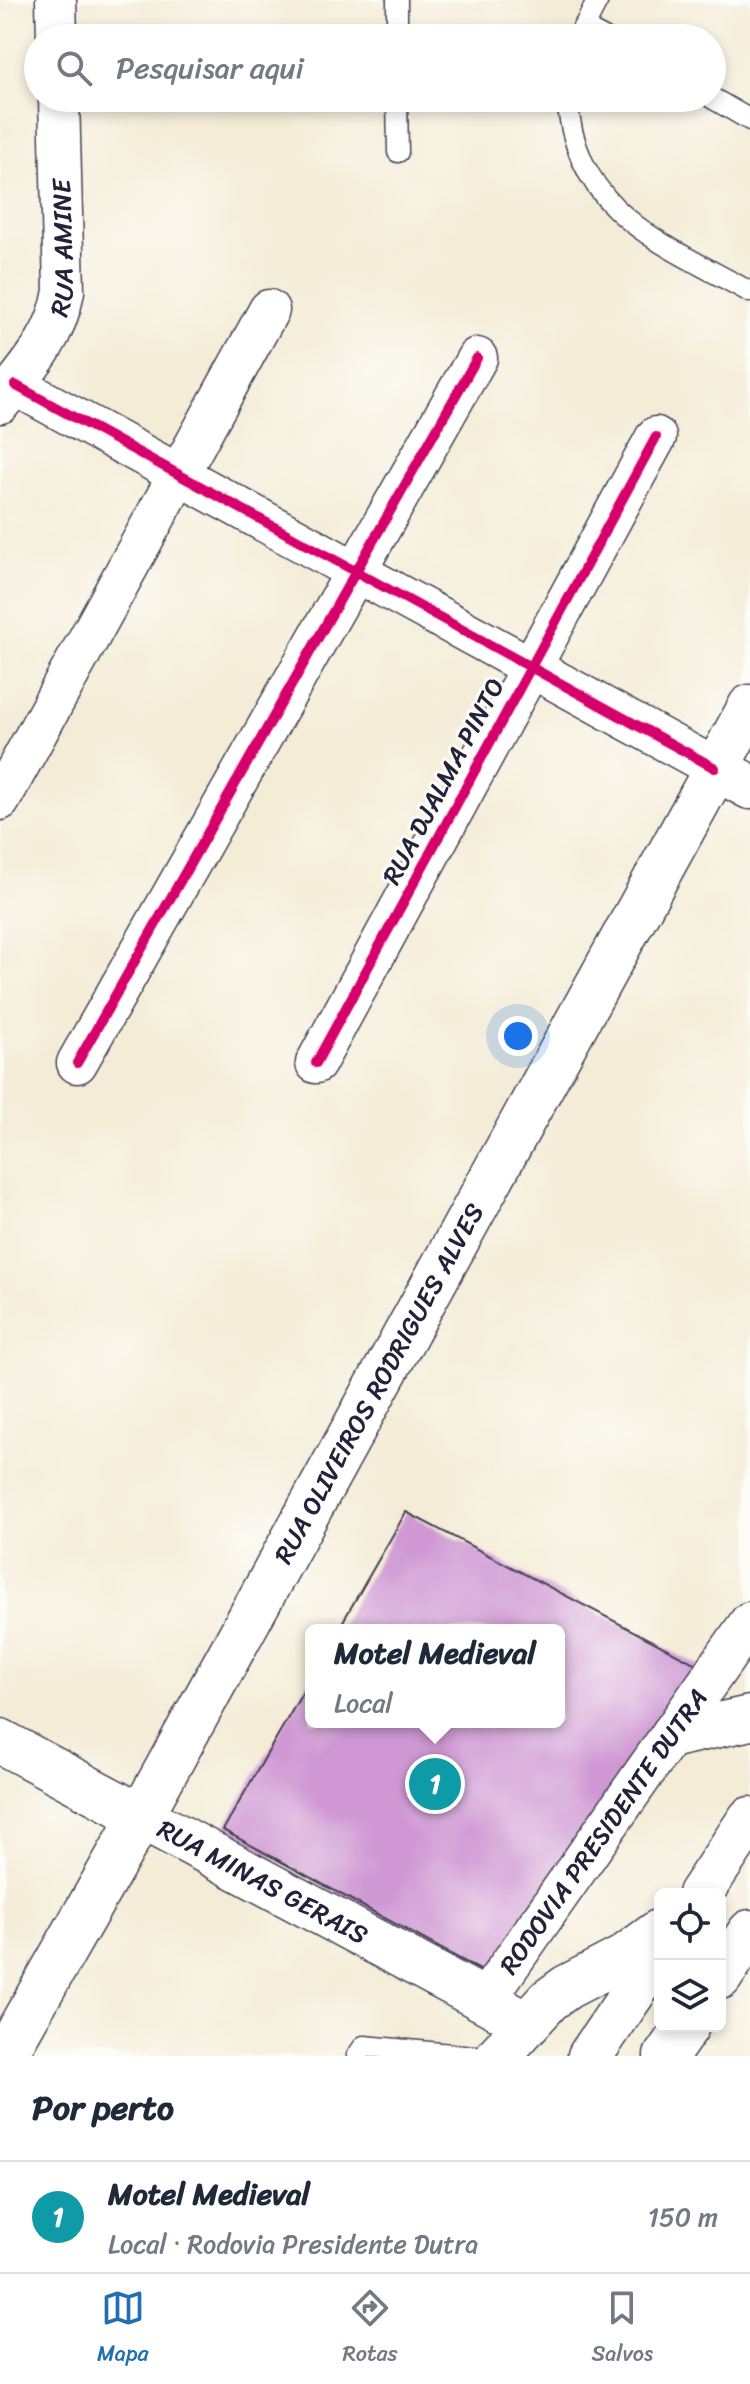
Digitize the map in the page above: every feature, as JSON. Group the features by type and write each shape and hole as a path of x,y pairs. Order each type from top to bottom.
{"main road":[{"name":"RUA OLIVEIROS RODRIGUES ALVES","path":"4,2056 732,777 750,707"},
{"path":"673,1735 750,1718"},
{"name":"RUA MINAS GERAIS","path":"0,1741 527,2023"},
{"path":"704,1888 750,1819"},
{"path":"726,1968 750,1932"},
{"path":"498,2056 549,2000 567,1987 623,1958 654,1935"},
{"path":"590,2056 655,1960"},
{"path":"666,2056 683,2032"}],"street":[{"path":"56,0 57,24"},
{"name":"RUA AMINE","path":"8,394 49,338 62,301 59,112"},
{"path":"0,800 269,310"},
{"path":"77,1063 477,358"},
{"path":"8,394 179,474 732,777"},
{"name":"RUA DJALMA PINTO","path":"316,1063 656,437"},
{"name":"RODOVIA PRESIDENTE DUTRA","path":"485,2000 750,1622"}],"lane":[{"path":"397,0 397,24"},
{"path":"584,24 598,0"},
{"path":"726,106 750,120"},
{"path":"397,112 398,152"},
{"path":"569,112 573,139 582,164 595,187 612,207 653,237 750,292"},
{"path":"357,2056 364,2046 474,2056"}],"building":[{"path":"406,1512 702,1667 489,1975 223,1830 305,1688 305,1728 565,1728 565,1624 341,1624"}],"cycle path":[{"path":"77,1063 477,358"},
{"path":"15,385 715,768"},
{"path":"316,1063 656,437"}],"place":[{"name":"Motel Medieval","path":"435,1784"}]}
